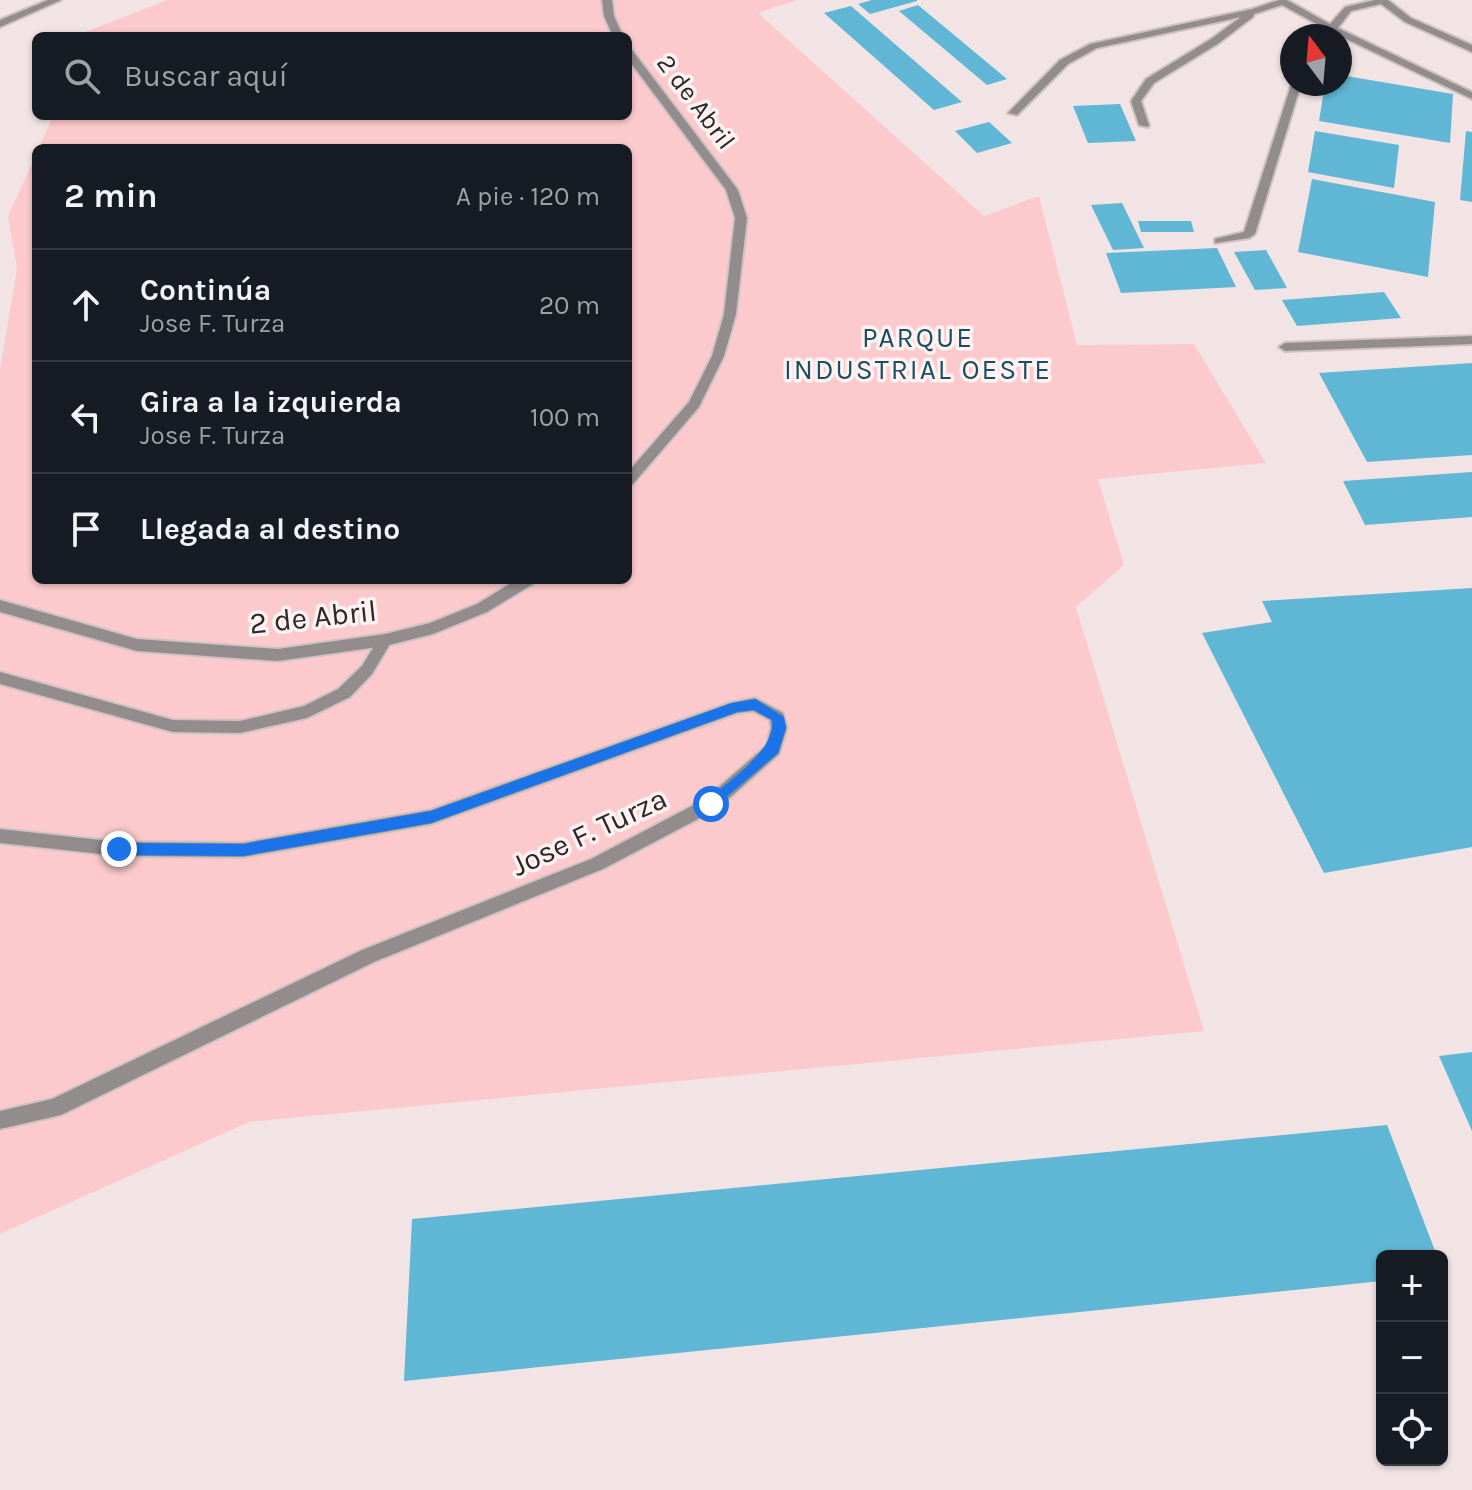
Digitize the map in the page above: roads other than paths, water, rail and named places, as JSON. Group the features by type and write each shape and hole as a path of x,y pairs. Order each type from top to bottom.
{"street":[{"path":"0,24 56,0"},
{"name":"2 de Abril","path":"607,0 609,16 616,32"},
{"path":"1013,113 1064,62 1094,46 1254,11 1282,1 1316,24"},
{"path":"1335,24 1348,9 1383,1 1408,20 1472,49"},
{"path":"1144,125 1136,101 1150,81 1215,41 1254,11"},
{"path":"1352,43 1472,96"},
{"name":"2 de Abril","path":"632,57 732,190 741,218 730,314 718,356 694,404 632,476"},
{"path":"1219,241 1249,234 1292,96"},
{"path":"1285,347 1472,340"},
{"name":"2 de Abril","path":"0,606 137,645 278,655 385,640 445,623 482,608 521,584"},
{"path":"0,678 173,726 240,727 307,712 344,693 367,670 385,640"},
{"name":"Jose F. Turza","path":"0,836 119,849 243,850 431,817 736,707 755,704 777,717 779,728 773,749 711,804 597,864 368,956 54,1108 0,1120"}],"district":[{"name":"PARQUE INDUSTRIAL OESTE","path":"918,353"}]}
